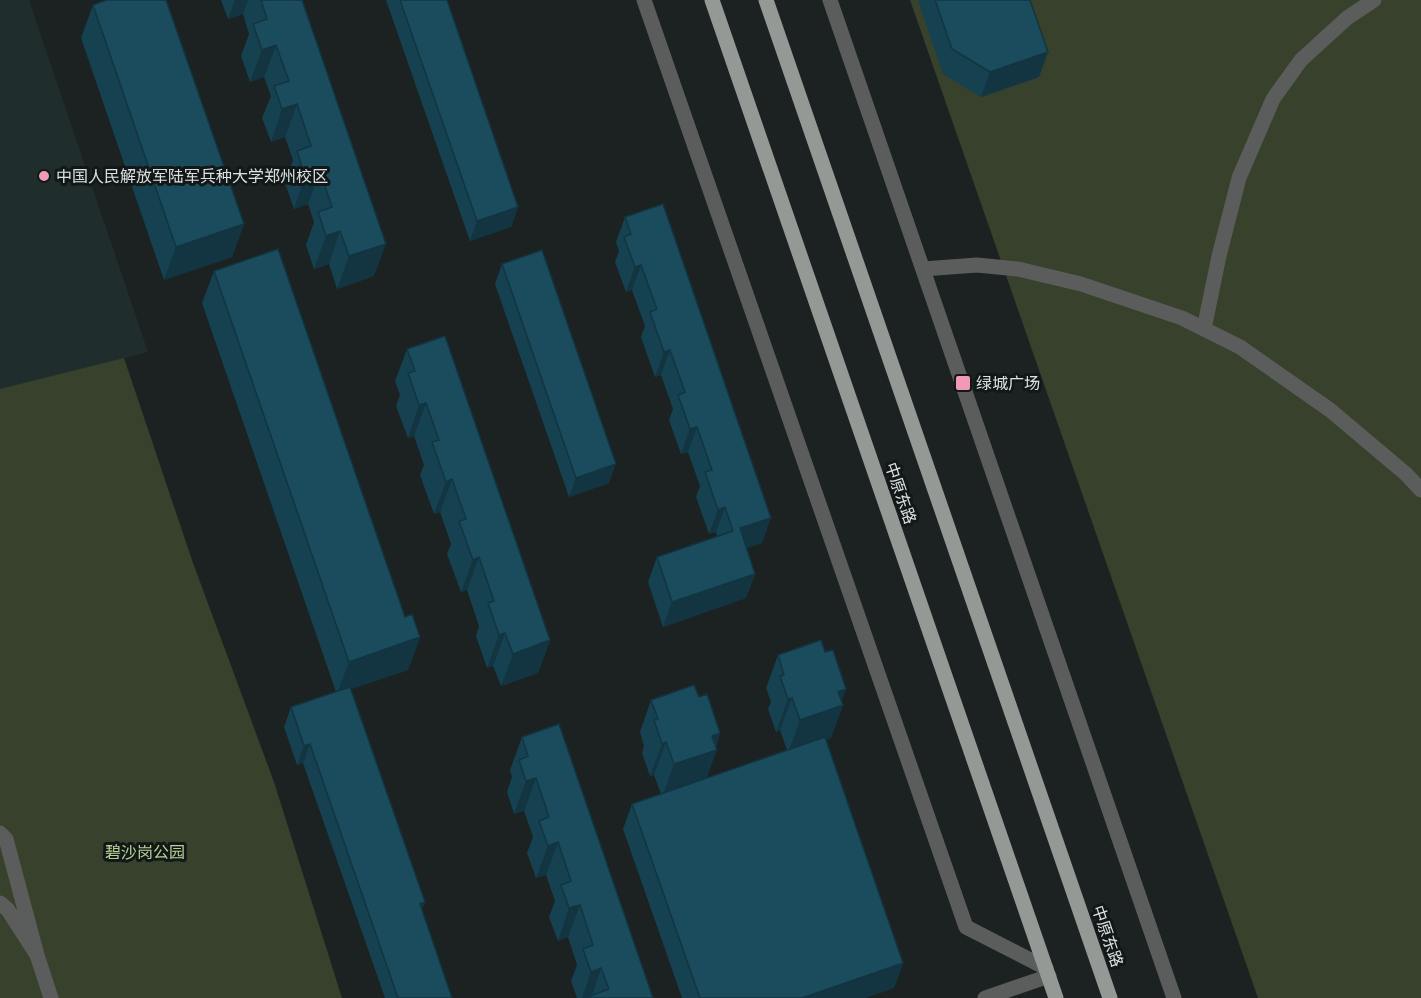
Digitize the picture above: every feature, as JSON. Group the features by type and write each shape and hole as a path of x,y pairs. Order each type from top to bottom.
{"main road":[{"name":"中原东路","path":"712,0 1056,998"},
{"name":"中原东路","path":"766,0 1110,998"}],"street":[{"path":"644,0 966,927 1047,972"},
{"path":"830,0 1174,998"},
{"path":"1204,329 1219,256 1239,178 1273,99 1301,60 1347,18 1374,0"},
{"path":"923,269 977,264 1018,269 1081,284 1182,318 1240,347 1330,410 1406,474 1421,490"},
{"path":"0,833 6,839 51,998"},
{"path":"0,903 8,910 37,955"},
{"path":"984,998 1047,972"}],"shaded area":[{"name":"中国人民解放军陆军兵种大学郑州校区","path":"0,0 29,0 148,352 0,393"}],"green space":[{"name":"绿城广场","path":"910,0 1421,0 1421,998 1258,998"},
{"name":"碧沙岗公园","path":"124,358 193,563 274,782 342,998 0,998 0,389"}],"building":[{"path":"107,0 166,0 244,224 176,247 93,5"},
{"path":"261,0 302,0 386,244 349,256 340,231 326,236 318,212 332,207 320,171 305,176 297,151 311,146 297,104 282,109 274,86 289,81 276,45 262,50 253,24 267,19"},
{"path":"400,0 447,0 518,207 477,221"},
{"path":"935,0 1030,0 1048,52 990,72 952,49"},
{"path":"663,204 771,518 740,528 755,574 672,602 657,557 733,531 725,507 718,510 705,472 712,470 697,427 690,429 678,395 685,392 670,350 664,352 650,312 657,309 641,265 635,267 624,237 631,234 625,217"},
{"path":"278,249 405,617 412,614 420,637 349,662 214,271"},
{"path":"542,250 616,464 576,478 502,264"},
{"path":"445,336 550,640 513,654 505,633 499,635 488,603 494,601 479,557 473,560 459,521 466,519 452,479 446,482 432,442 439,440 426,403 419,405 408,373 415,371 407,349"},
{"path":"821,640 825,652 833,650 846,689 838,692 843,705 800,720 792,698 788,699 780,676 784,675 778,655"},
{"path":"694,685 699,697 707,694 720,733 712,736 717,750 674,764 666,742 662,744 654,720 658,719 651,700"},
{"path":"350,687 425,902 420,904 452,998 398,998 310,744 304,746 291,707"},
{"path":"559,724 653,998 585,998 609,989 601,968 591,972 583,949 593,945 580,905 569,908 561,885 571,881 558,842 548,846 539,821 549,817 536,778 526,781 519,760 528,756 522,737"},
{"path":"825,737 903,963 802,998 700,998 632,804"}],"place":[{"name":"中国人民解放军陆军兵种大学郑州校区","path":"44,176"},
{"name":"绿城广场","path":"963,383"}]}
